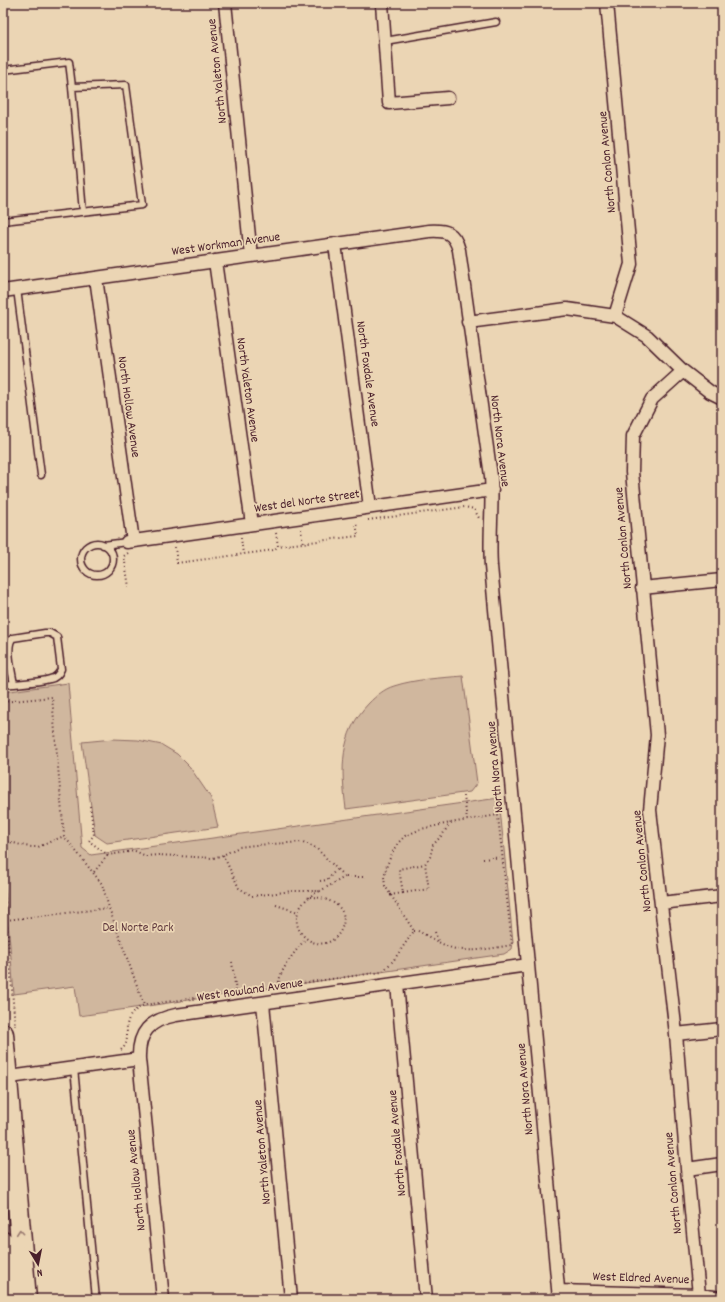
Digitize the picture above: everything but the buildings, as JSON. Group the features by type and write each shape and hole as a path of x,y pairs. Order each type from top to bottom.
{"main road":[{"path":"9,1034 5,1078 26,1299"},
{"path":"3,1242 8,1299"}],"street":[{"name":"North Yaleton Avenue","path":"225,3 251,256"},
{"path":"382,3 389,103 448,98"},
{"name":"North Conlon Avenue","path":"607,3 632,264 615,316"},
{"name":"West Workman Avenue","path":"3,291 429,231 442,230 451,235"},
{"name":"North Nora Avenue","path":"451,235 455,239 459,250 492,490 490,541 491,566 559,1295"},
{"name":"North Foxdale Avenue","path":"335,244 370,507"},
{"name":"North Yaleton Avenue","path":"215,261 252,524"},
{"name":"North Hollow Avenue","path":"96,278 129,545"},
{"path":"468,322 567,309 615,316 647,336 683,371 710,392 722,398"},
{"name":"North Conlon Avenue","path":"683,371 652,399 633,436 632,472 657,735 650,810 676,1034 686,1169 699,1295"},
{"name":"West del Norte Street","path":"129,545 252,524 492,490"},
{"path":"642,588 722,580"},
{"path":"661,903 722,896"},
{"name":"West Rowland Avenue","path":"139,1059 139,1046 141,1039 147,1029 162,1018 528,965"},
{"name":"North Foxdale Avenue","path":"397,984 426,1299"},
{"name":"North Yaleton Avenue","path":"263,1003 290,1299"},
{"path":"676,1034 722,1029"},
{"path":"5,1078 139,1059"},
{"name":"North Hollow Avenue","path":"139,1059 163,1299"},
{"path":"686,1169 722,1164"},
{"name":"West Eldred Avenue","path":"559,1295 699,1295 722,1298"}],"lane":[{"path":"385,41 496,22"},
{"path":"3,70 68,62 72,87 82,212"},
{"path":"3,221 142,205 126,85 72,87"},
{"path":"17,289 41,475"},
{"path":"103,545 109,550 112,556 110,567 106,572 99,575 89,573 84,568 81,561 84,551 92,544 129,545"},
{"path":"3,685 14,684 51,679 57,676 61,669 57,637 50,633 45,633 12,638 10,640 9,647 14,684"},
{"path":"74,1068 96,1299"}],"path":[{"path":"363,521 465,507 474,509 479,515 480,522"},
{"path":"175,547 177,563 274,550 278,546 358,536 356,522"},
{"path":"295,530 301,529 303,544"},
{"path":"269,534 282,532"},
{"path":"276,533 278,546"},
{"path":"243,554 241,538 248,537"},
{"path":"129,545 124,556 129,587"},
{"path":"3,702 52,697 64,836 102,884 109,908 144,1005"},
{"path":"464,796 468,820"},
{"path":"498,815 421,829 405,836 394,849 387,865 384,877 385,886 414,931 418,931 455,949 486,949 512,945 503,857 498,815 497,808 502,796"},
{"path":"90,806 94,835 89,841 108,855"},
{"path":"390,895 428,889 425,864 430,857 433,845 450,823"},
{"path":"3,841 22,846 38,847 64,836"},
{"path":"94,872 108,855 135,851 146,856 159,855 213,858 239,847 303,842 316,848 345,877"},
{"path":"223,855 239,888 252,896 292,891 320,891"},
{"path":"483,859 503,857"},
{"path":"403,893 399,869 425,864"},
{"path":"320,881 327,880 337,869"},
{"path":"310,897 322,898 331,901 341,910 343,921 341,928 338,935 328,942 313,942 305,938 298,930 298,912 304,902 310,897 345,877 366,876"},
{"path":"3,878 6,920 9,1034"},
{"path":"276,905 298,912"},
{"path":"6,920 109,908"},
{"path":"118,1051 122,1049 127,1042 126,1027 128,1018 135,1010 144,1005 382,972 393,961 414,931"},
{"path":"435,932 438,941"},
{"path":"279,986 279,980 283,970 305,938"},
{"path":"232,962 236,992"}],"green space":[{"path":"463,676 477,783 470,792 346,809 343,780 344,753 352,727 359,715 369,703 377,695 390,687 428,679"},
{"name":"Del Norte Park","path":"68,683 82,848 91,855 499,798 513,942 512,949 504,954 79,1016 75,986 14,994 3,861 3,692"},
{"path":"113,739 138,740 162,745 177,754 189,766 211,798 218,827 107,843 95,835 82,742"}]}
